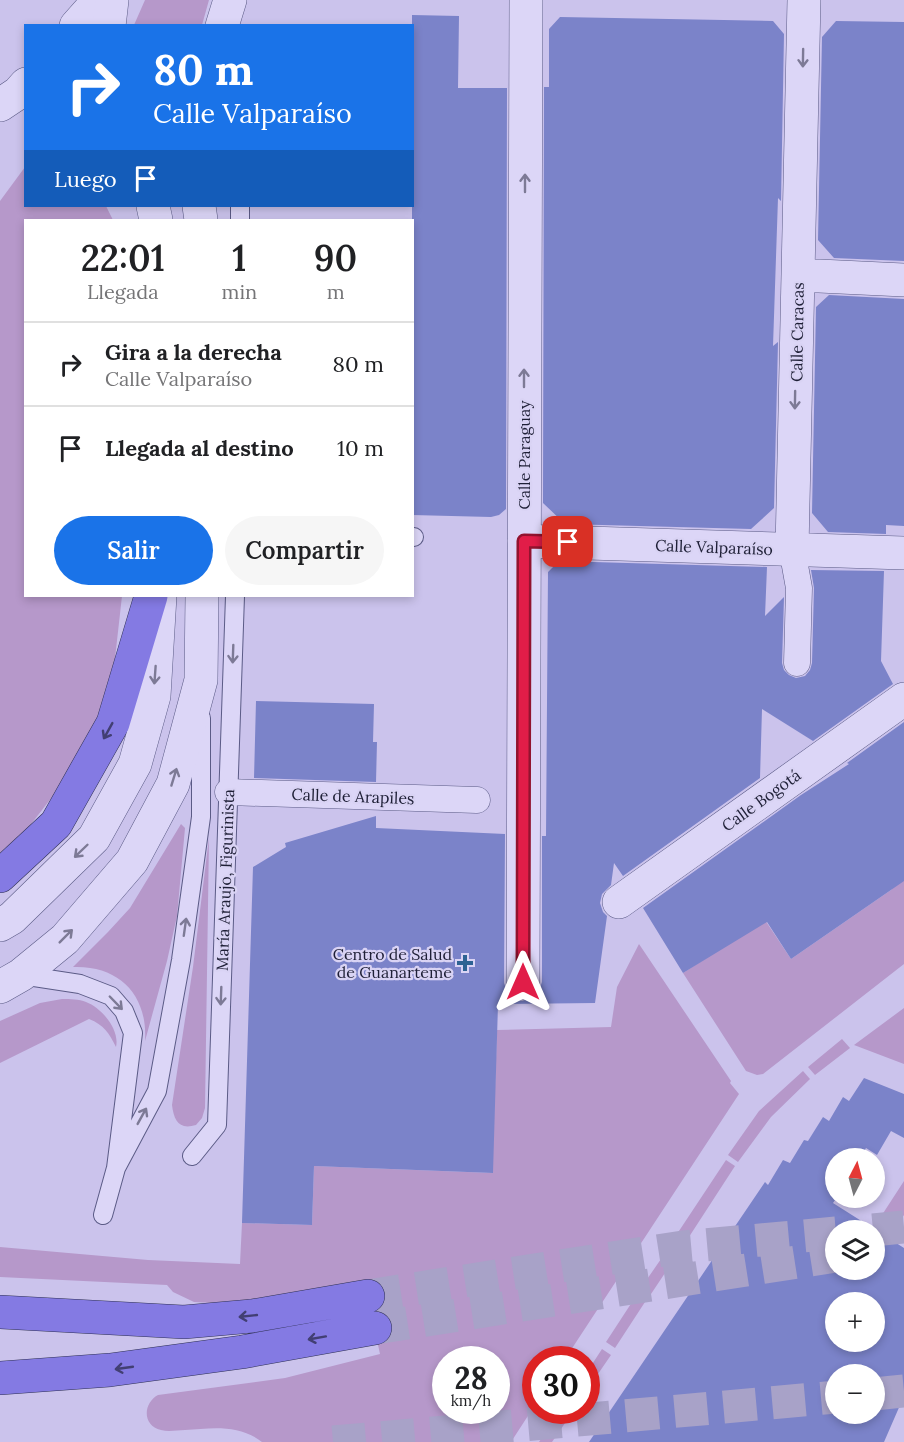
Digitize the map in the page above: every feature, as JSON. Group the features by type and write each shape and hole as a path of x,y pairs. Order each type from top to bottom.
{"highway":[{"path":"0,876 56,824 113,723 150,597"},
{"path":"0,1296 95,1316"},
{"path":"0,1312 184,1322 291,1310 368,1296"},
{"path":"0,1378 110,1370 242,1352 375,1328"}],"street":[{"path":"77,24 99,0"},
{"path":"109,24 112,0"},
{"path":"223,24 230,0"},
{"name":"Calle Paraguay","path":"523,982 526,0"},
{"name":"Calle Caracas","path":"797,663 799,588 792,549 804,0"},
{"path":"798,275 904,280"},
{"name":"Calle Valparaíso","path":"524,541 904,553"},
{"path":"0,926 12,918 94,838 135,765 154,696 160,597"},
{"name":"María Araujo, Figurinista","path":"11,981 65,939 132,861 173,784 201,680 202,597"},
{"name":"Calle Bogotá","path":"619,902 904,699"},
{"name":"Calle de Arapiles","path":"228,792 477,800"}],"lane":[{"name":"María Araujo, Figurinista","path":"192,1156 217,1125 235,597"},
{"name":"María Araujo, Figurinista","path":"116,1168 157,1091 180,960 201,818 201,680"},
{"path":"11,981 80,984 111,996 124,1011 133,1033 116,1168 103,1215"}],"shaded area":[{"path":"145,0 209,0 202,24 134,24"},
{"path":"24,168 24,207 106,207 112,219 24,219 24,597 122,597 111,694 70,774 28,828 0,853 0,201"},
{"path":"181,824 185,828 177,916 145,1041 145,1025 141,1010 136,997 127,986 117,977 104,971 73,967 130,908"},
{"path":"209,838 205,1108 202,1118 196,1125 185,1126 176,1120 172,1105 193,967"},
{"path":"904,876 904,964 763,1074 757,1075 746,1071 683,973 765,920 791,959 891,890"},
{"path":"639,944 739,1094 574,1346 522,1346 523,1424 511,1442 262,1442 244,1432 225,1428 167,1431 150,1424 147,1409 149,1403 158,1395 285,1378 380,1354 364,1281 232,1304 194,1302 173,1292 167,1285 0,1277 0,1247 148,1260 240,1264 242,1223 312,1225 314,1166 492,1173 497,1030 611,1027 617,987"},
{"path":"62,999 83,1001 104,1014 115,1034 116,1047 106,1030 89,1019 0,1063 0,1021 40,1003"},
{"path":"904,1008 904,1064 854,1045"},
{"path":"842,1039 850,1048 815,1075 808,1067"},
{"path":"803,1071 810,1079 771,1117 738,1162 728,1155 759,1111"},
{"path":"726,1160 735,1166 687,1240 677,1234"},
{"path":"904,1181 904,1215 895,1229 880,1218"},
{"path":"672,1243 681,1249 651,1294 641,1288"},
{"path":"636,1296 645,1302 615,1348 606,1342"},
{"path":"602,1349 611,1355 600,1371"},
{"path":"551,1424 564,1424 552,1442 539,1442"}],"building":[{"path":"412,15 459,16 458,88 507,88 506,509 499,515 491,517 414,515 414,219 412,219 412,207 414,207 414,24 412,24"},
{"path":"560,17 773,21 784,34 781,201 778,198 773,346 778,342 774,508 751,529 565,524 543,503 544,87 549,87 549,29"},
{"path":"836,21 904,22 904,261 834,258 818,240 822,37"},
{"path":"829,295 904,299 904,526 886,525 886,534 828,532 812,513 816,307"},
{"path":"559,561 767,567 765,616 784,597 782,663 784,670 796,678 805,676 812,663 814,588 811,570 884,571 881,661 893,684 813,741 762,709 760,778 623,876 614,863 611,885 602,894 600,903 607,916 595,1003 498,1004 493,1173 314,1166 312,1225 242,1223 253,867 286,847 285,843 376,816 376,828 505,834 504,983 513,998 522,1001 532,998 539,991 542,982 542,836 546,836 548,572"},
{"path":"256,701 374,704 373,742 377,742 376,782 254,778"},
{"path":"904,722 904,881 791,959 767,922 683,973 643,908 801,795 849,764 847,763"},
{"path":"864,1078 904,1094 904,1138 891,1131 881,1148 825,1148 825,1208 841,1208 860,1220 825,1220 825,1280 885,1280 885,1236 904,1248 904,1396 884,1442 589,1442 765,1182 768,1185 783,1160 790,1163 804,1140 808,1141 823,1117 829,1121 843,1097 849,1101"}],"tunnel":[{"path":"885,1229 904,1227"},
{"path":"368,1296 683,1247 825,1234"},
{"path":"375,1328 825,1258"},
{"path":"885,1393 904,1391"},
{"path":"333,1442 825,1398"}],"place":[{"name":"Centro de Salud de Guanarteme","path":"465,963"}],"route":[{"path":"523,982 524,541 568,542"}]}
